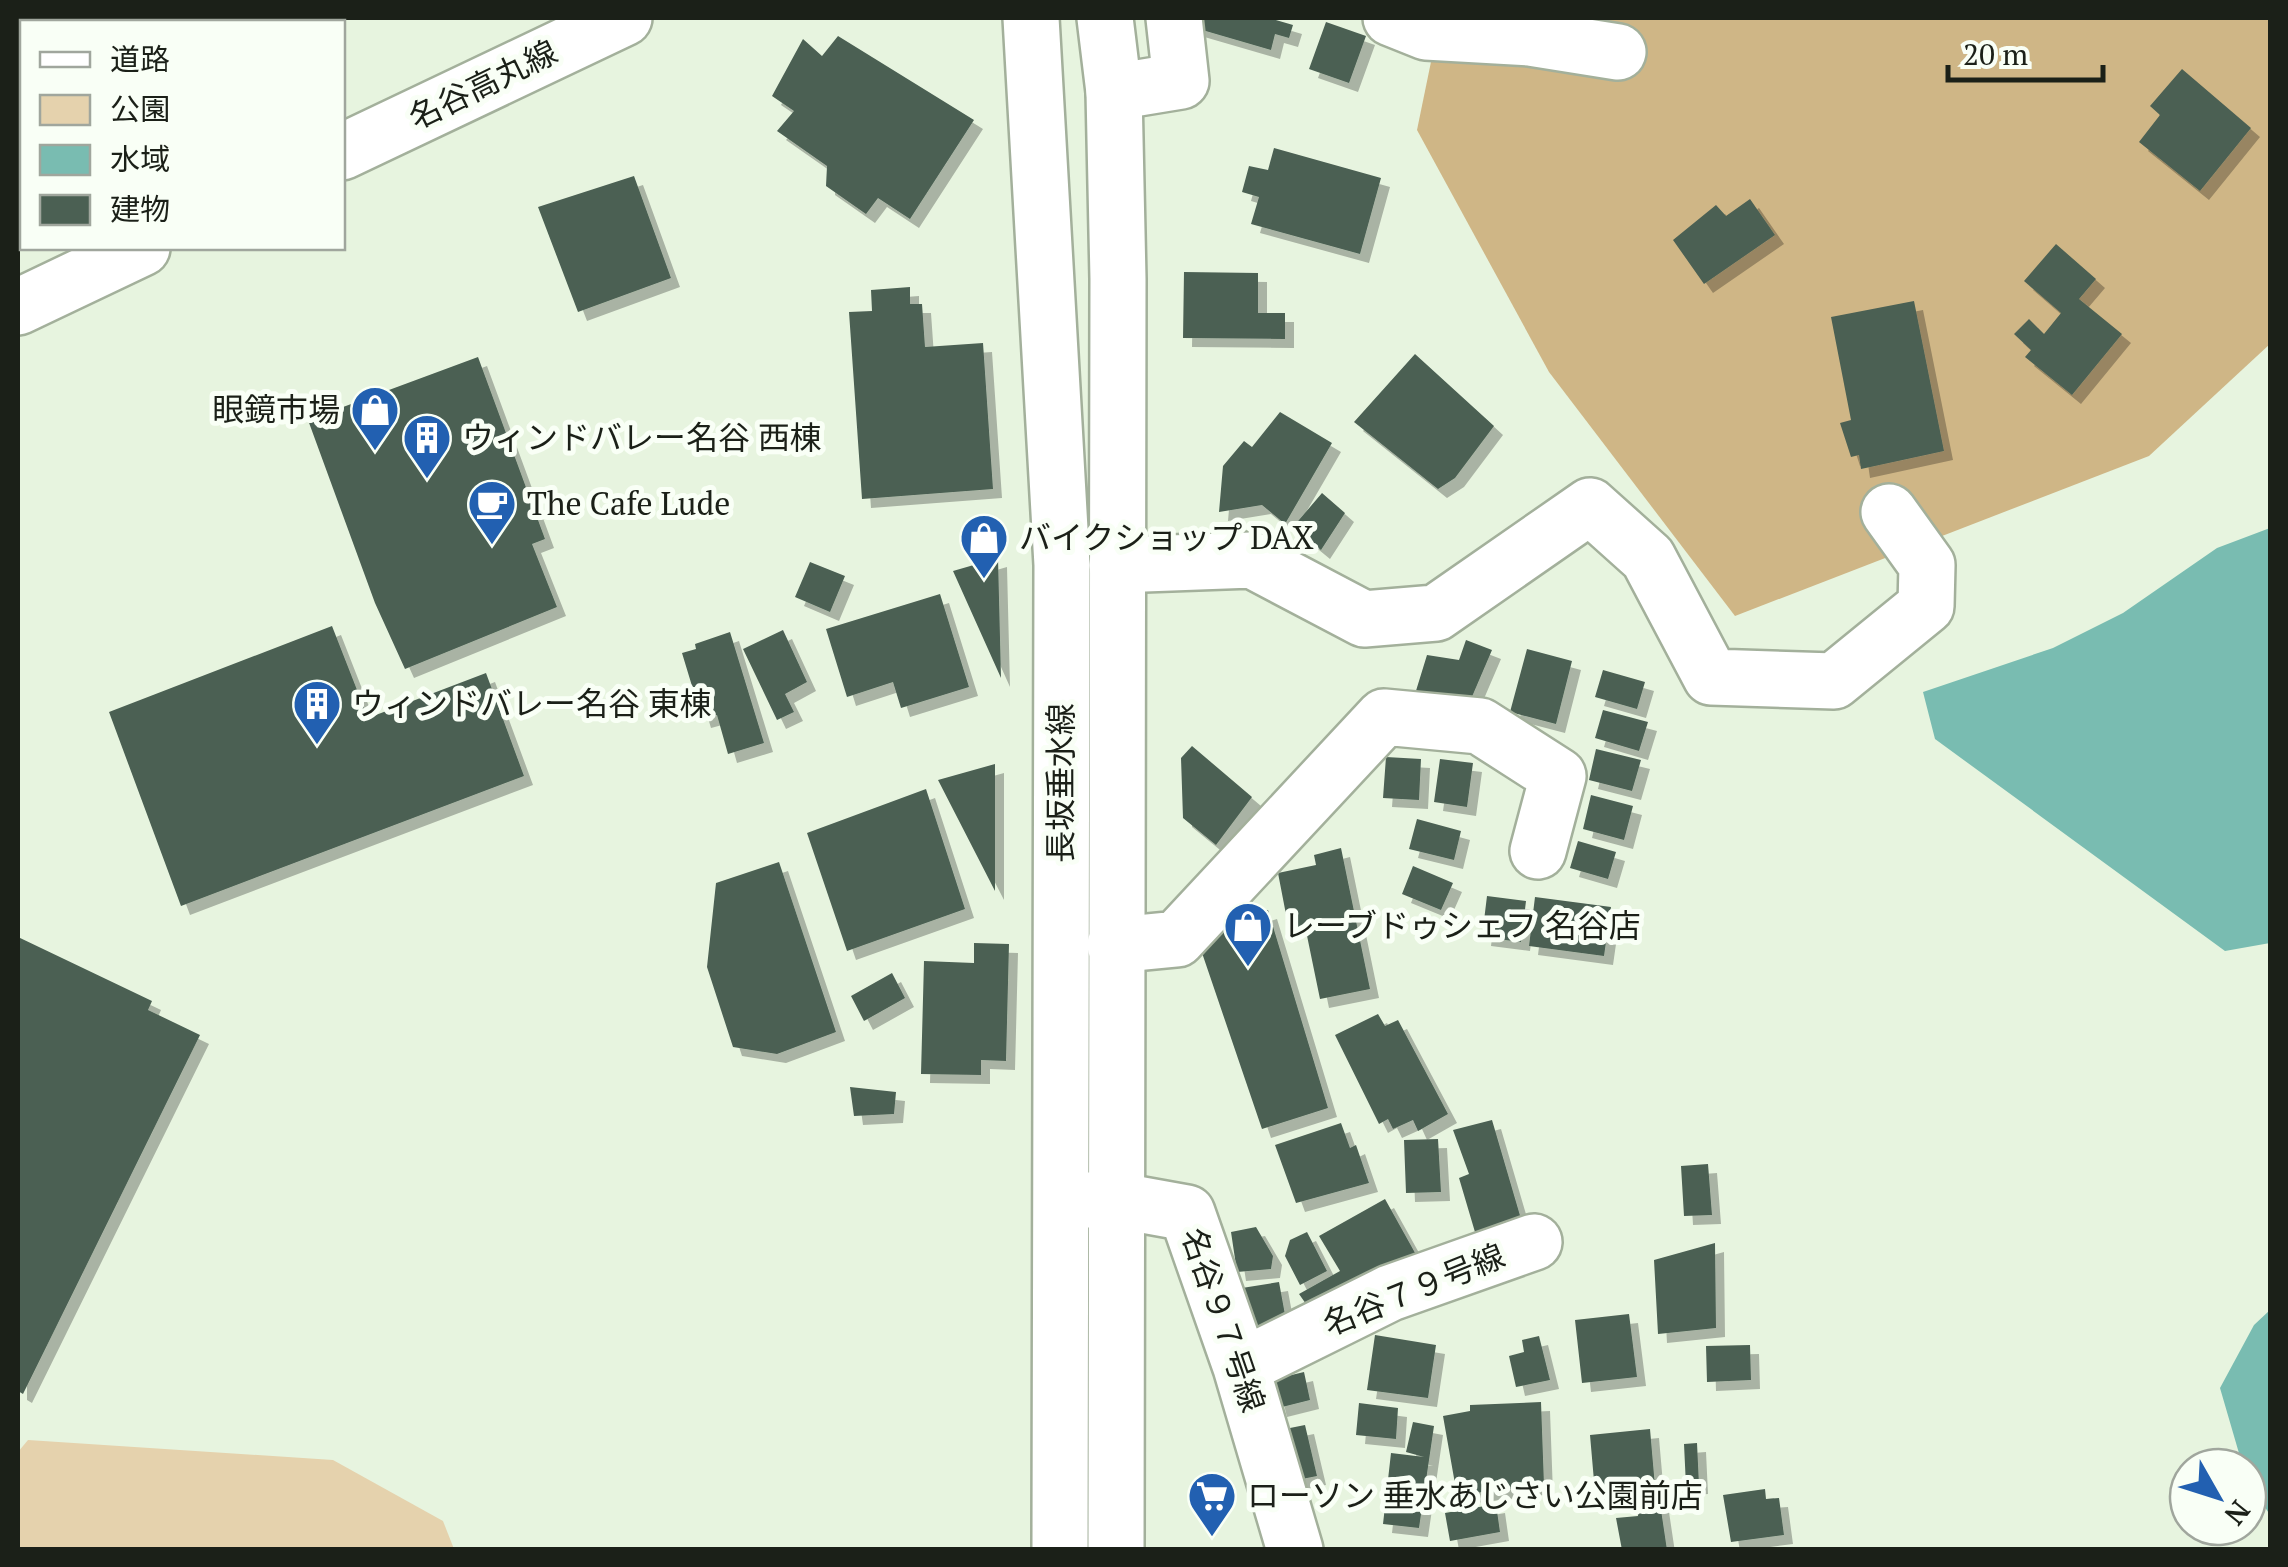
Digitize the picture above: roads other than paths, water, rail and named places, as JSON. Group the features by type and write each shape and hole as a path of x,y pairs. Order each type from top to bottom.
{"main road":[{"name":"名谷高丸線","path":"345,151 624,18"},
{"name":"長坂垂水線","path":"1031,18 1062,565 1060,1550"},
{"name":"長坂垂水線","path":"1105,18 1114,92 1116,1550"},
{"path":"1114,92 1182,81 1174,18"},
{"path":"1391,18 1426,32 1530,38 1618,52"},
{"path":"18,307 138,250"},
{"path":"1117,565 1252,560 1364,618 1436,613 1590,506 1648,558 1711,677 1834,680 1926,606 1927,565 1889,512"},
{"path":"1115,945 1177,939 1384,717 1480,726 1558,776 1538,851"},
{"name":"名谷９７号線","path":"1060,1200 1115,1200 1187,1213 1241,1368 1295,1550"},
{"name":"名谷７９号線","path":"1241,1368 1390,1293 1534,1242"}],"water":[{"path":"2270,528 2270,943 2225,951 1935,739 1923,692 2053,648 2123,613 2217,548"},
{"path":"2270,1310 2270,1515 2268,1447 2237,1447 2220,1388 2254,1325"}],"place":[{"name":"眼鏡市場","path":"375,452"},
{"name":"ウィンドバレー名谷 西棟","path":"427,480"},
{"name":"The Cafe Lude","path":"492,546"},
{"name":"バイクショップ DAX","path":"984,580"},
{"name":"ウィンドバレー名谷 東棟","path":"317,746"},
{"name":"レーブドゥシェフ 名谷店","path":"1248,968"},
{"name":"ローソン 垂水あじさい公園前店","path":"1212,1538"}]}
